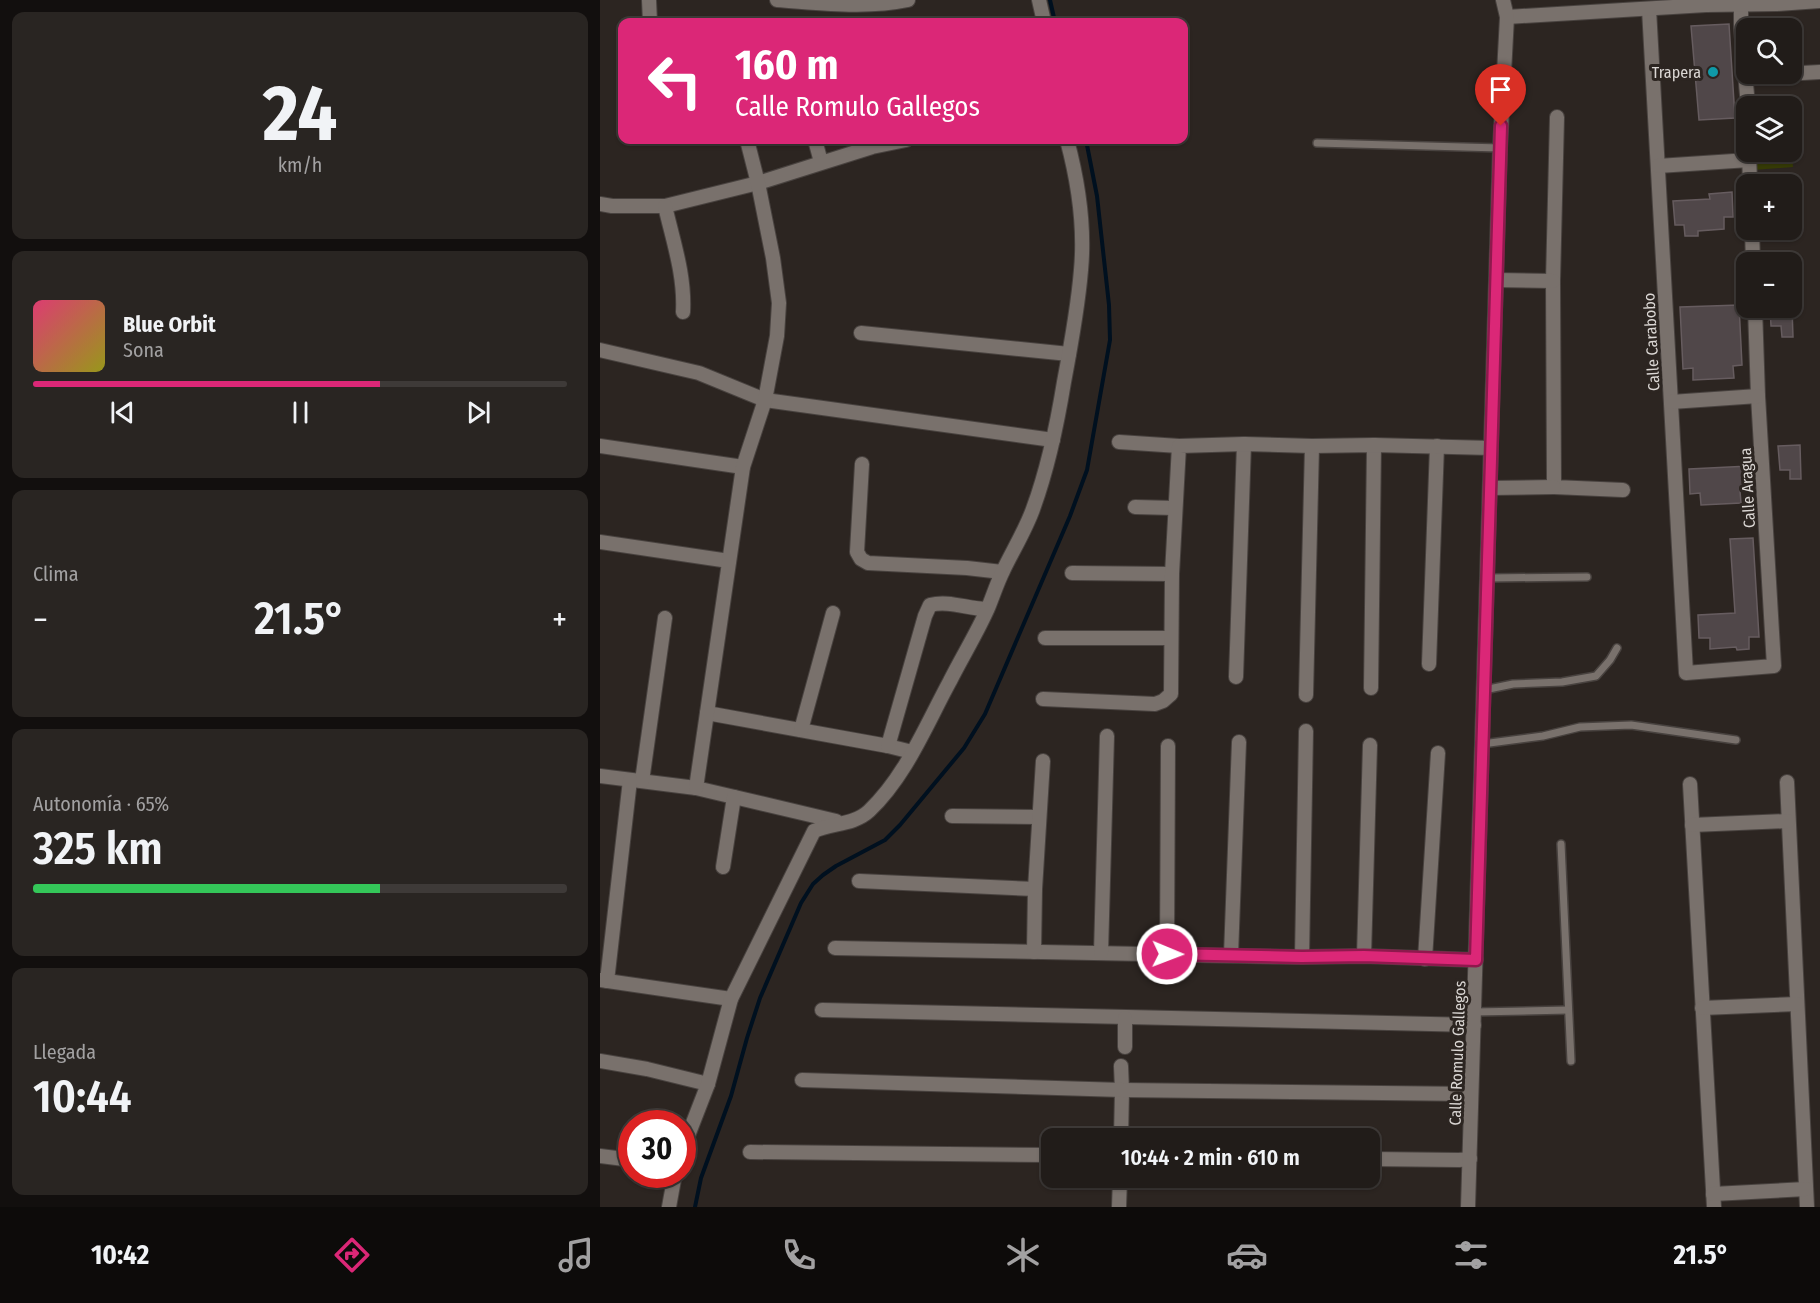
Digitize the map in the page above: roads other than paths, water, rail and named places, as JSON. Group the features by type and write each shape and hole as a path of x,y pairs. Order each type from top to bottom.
{"street":[{"path":"650,0 650,18"},
{"path":"777,0 886,4 908,0"},
{"path":"1039,0 1043,18"},
{"name":"Calle Romulo Gallegos","path":"1468,1207 1500,148 1507,17 1503,0"},
{"path":"1507,17 1649,9 1706,2 1741,5 1820,1"},
{"path":"1741,5 1747,96"},
{"name":"Calle Carabobo","path":"1649,9 1686,673"},
{"path":"1802,73 1820,72"},
{"path":"1554,487 1553,281 1557,117"},
{"path":"696,788 743,467 765,400 777,336 779,303 758,183 748,144"},
{"path":"816,144 821,162"},
{"path":"600,204 665,206 758,183 868,144"},
{"path":"696,1115 708,1084 731,999 814,831 825,826 853,820 867,813 889,789 912,752 987,609 1002,572 1033,509 1053,440 1074,327 1081,268 1081,223 1075,173 1068,144"},
{"path":"1658,166 1736,157"},
{"path":"665,206 681,273 684,294 683,312"},
{"path":"1497,280 1553,281"},
{"name":"Calle Aragua","path":"1686,673 1774,666 1755,318"},
{"path":"861,333 1069,354"},
{"path":"600,350 699,373 765,400 1053,440"},
{"path":"1671,402 1758,396"},
{"path":"1119,442 1179,446 1244,444 1491,448"},
{"path":"1236,677 1244,444"},
{"path":"1371,688 1374,445"},
{"path":"600,446 743,467"},
{"path":"1043,699 1155,704 1171,694 1174,508 1179,446"},
{"path":"1306,695 1312,446"},
{"path":"1429,664 1437,446"},
{"path":"862,464 857,552 861,559 868,563 1002,572"},
{"path":"1490,488 1554,487 1623,490"},
{"path":"1135,507 1174,508"},
{"path":"600,542 729,561"},
{"path":"1072,573 1172,574"},
{"path":"888,746 930,605 942,602 975,609 987,609"},
{"path":"801,730 833,613"},
{"path":"664,618 604,980 731,999"},
{"path":"1045,638 1171,638"},
{"path":"706,713 912,752"},
{"path":"1302,957 1306,731"},
{"path":"1101,953 1107,736"},
{"path":"1231,955 1239,742"},
{"path":"1364,956 1370,745"},
{"path":"1167,746 1167,954"},
{"path":"1425,959 1438,753"},
{"path":"1034,952 1042,761"},
{"path":"600,776 696,788 842,823"},
{"path":"1786,782 1807,1207"},
{"path":"1690,784 1713,1201 1806,1189"},
{"path":"723,867 734,797"},
{"path":"952,816 1039,818"},
{"path":"1692,825 1788,821"},
{"path":"859,881 1035,889"},
{"path":"835,948 1302,957 1364,956 1476,960"},
{"path":"1702,1008 1797,1004"},
{"path":"822,1010 1125,1018 1474,1018"},
{"path":"1125,1018 1125,1047"},
{"path":"600,1060 708,1084"},
{"path":"1121,1066 1121,1128"},
{"path":"802,1080 1122,1089 1471,1094"},
{"path":"750,1152 1041,1155"},
{"path":"600,1156 618,1158"},
{"path":"1380,1159 1459,1160 1470,1158"},
{"path":"669,1207 672,1188"},
{"path":"1119,1207 1120,1188"}],"lane":[{"path":"1317,143 1500,148"},
{"path":"1488,578 1587,577"},
{"path":"1484,690 1513,684 1562,682 1596,676 1617,648"},
{"path":"1482,744 1543,736 1580,727 1631,725 1736,740"},
{"path":"1562,844 1571,1061"},
{"path":"1474,1018 1568,1010"}],"waterway":[{"path":"1050,0 1054,18"},
{"path":"695,1207 701,1178 731,1096 760,998 801,903 813,884 823,875 885,840 964,748 985,714 1070,516 1087,470 1110,340 1109,305 1097,196 1087,144"}],"place":[{"name":"Trapera","path":"1713,72"}]}
